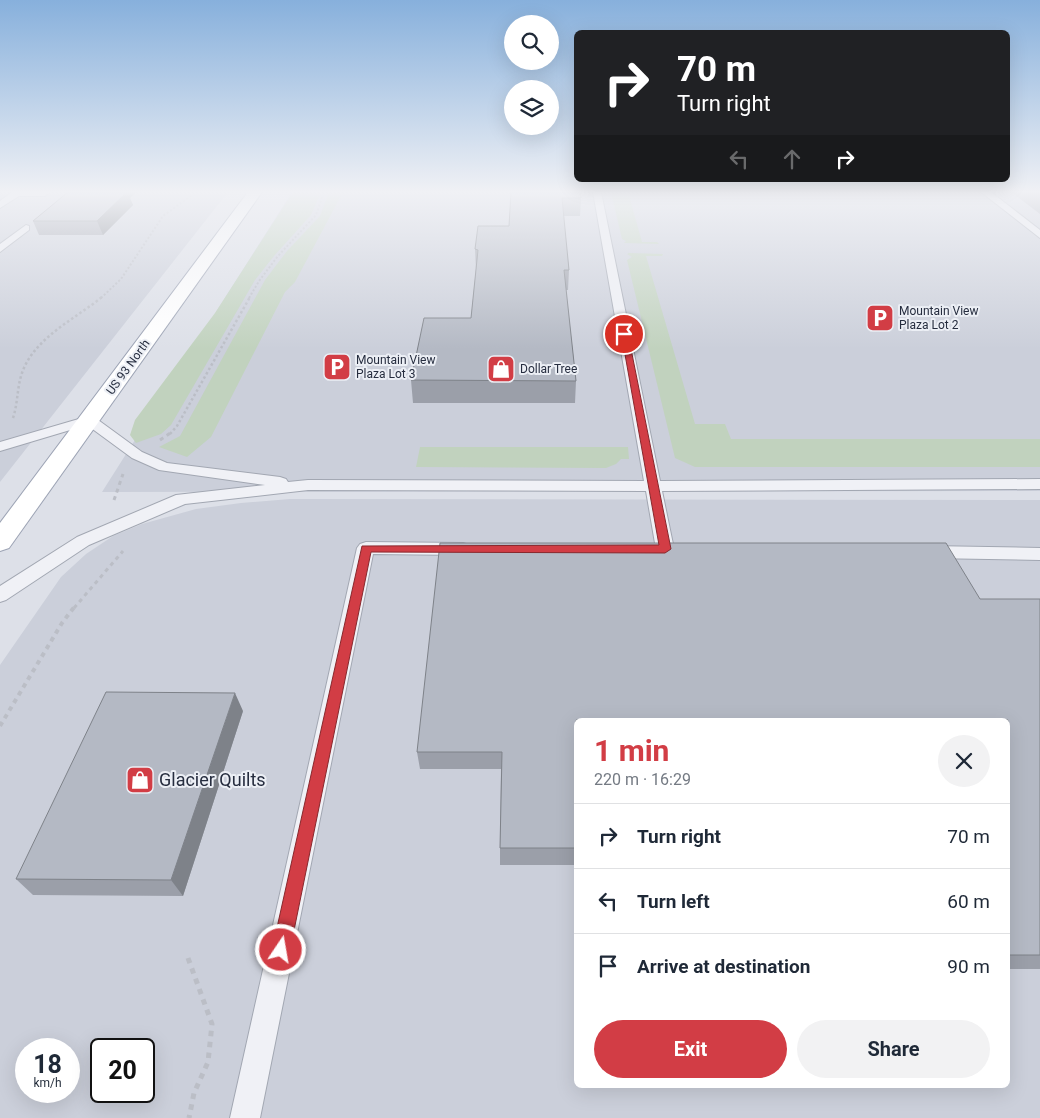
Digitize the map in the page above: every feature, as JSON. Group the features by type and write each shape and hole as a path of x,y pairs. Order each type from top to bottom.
{"main road":[{"name":"US 93 North","path":"0,542 217,244"}],"lane":[{"path":"607,244 665,549"},
{"path":"0,447 89,420 137,455 164,467 308,486"},
{"path":"0,595 83,541 182,499 308,486 1040,484"},
{"path":"245,1118 366,548 486,549"},
{"path":"912,552 1040,554"}],"path":[{"path":"10,423 18,407 18,385 25,365 33,353 49,338 107,294 123,276 143,244"},
{"path":"188,958 212,1024 208,1062 194,1093 189,1118"}],"shaded area":[{"path":"0,244 187,244 0,482"},
{"path":"259,244 1040,244 1040,491 102,492"},
{"path":"290,499 1040,500 1040,1118 0,1118 0,665 61,577 86,554 113,536 142,524 196,509"}],"green space":[{"path":"259,244 285,244 255,280 171,425 161,434 136,443 130,435 135,420 215,313"},
{"path":"293,244 315,244 295,282 285,292 211,437 187,457 159,447 180,436 265,280"},
{"path":"627,254 663,254 662,256 646,256 695,424 725,424 731,439 1040,439 1040,467 695,467 675,458 627,260 632,257"},
{"path":"420,447 628,447 629,459 621,459 616,464 606,468 416,467"}],"building":[{"path":"476,244 566,244 569,270 564,270 576,381 411,380 424,318 471,318 478,250 475,249"},
{"path":"440,543 946,543 980,599 1040,599 1040,955 1010,955 1010,718 574,718 574,848 500,848 502,752 417,752"},
{"path":"106,692 235,693 171,880 16,879"}],"place":[{"name":"Mountain View Plaza Lot 2","path":"880,318"},
{"name":"Mountain View Plaza Lot 3","path":"337,367"},
{"name":"Dollar Tree","path":"501,369"},
{"name":"Glacier Quilts","path":"140,780"}],"route":[{"path":"281,950 366,548 665,549 624,334"}]}
